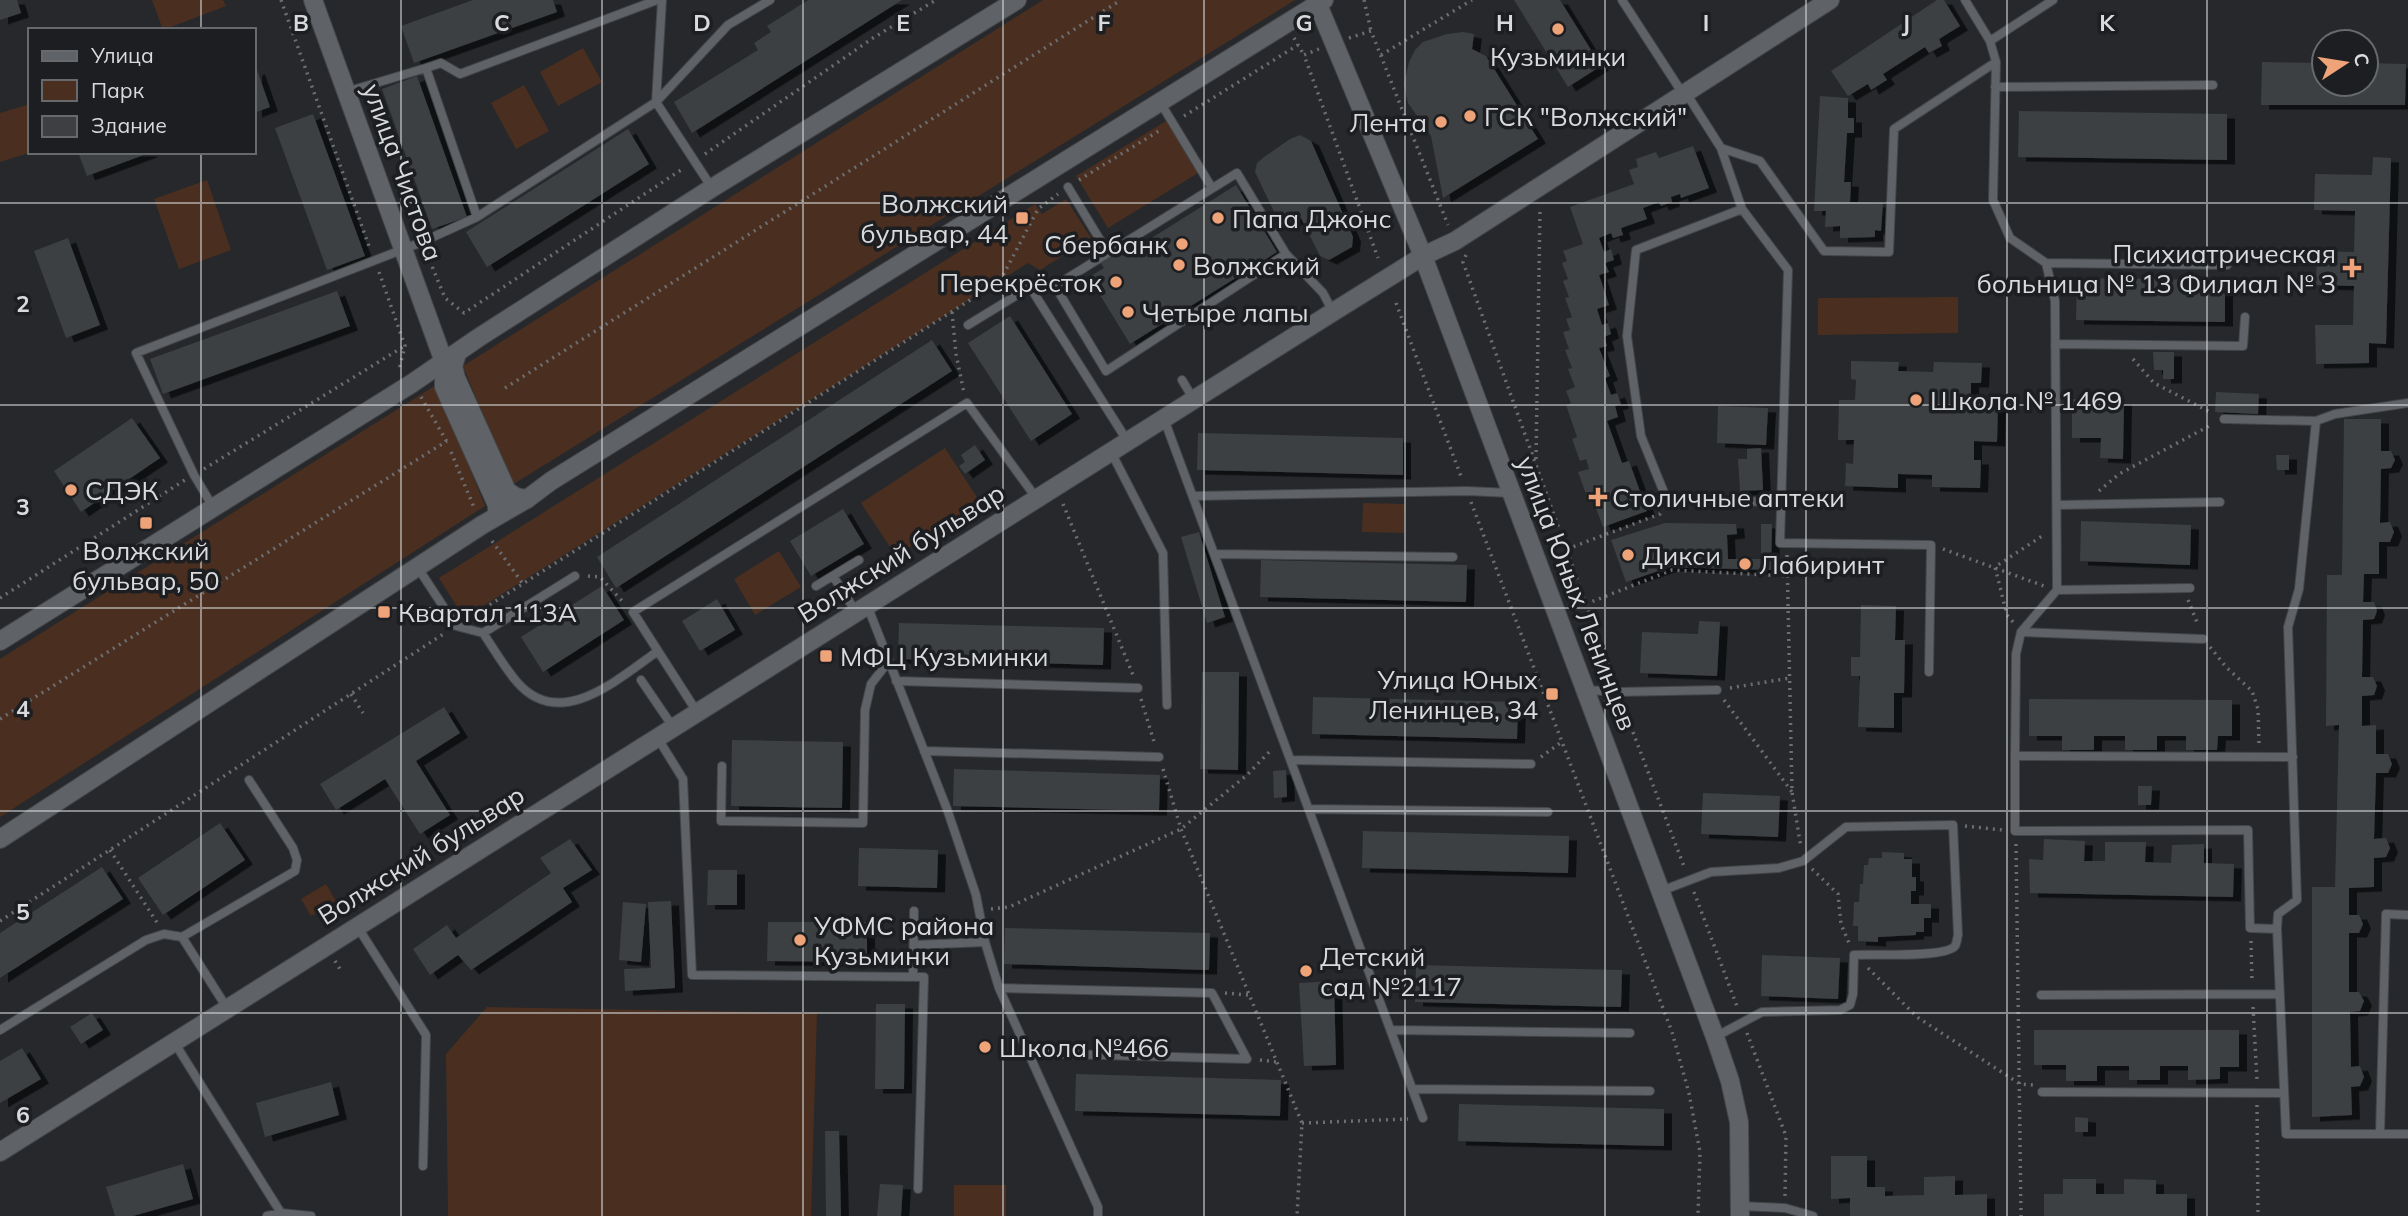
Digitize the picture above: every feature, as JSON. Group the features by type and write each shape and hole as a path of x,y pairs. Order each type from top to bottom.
{"main road":[{"name":"улица Чистова","path":"313,0 403,250 450,358"},
{"path":"0,641 411,384 712,188 1017,0"},
{"name":"Волжский бульвар","path":"0,1152 1333,312 1423,256 1455,241 1830,0"},
{"path":"0,839 551,481 1319,1"},
{"name":"улица Юных Ленинцев","path":"1319,1 1423,256 1715,1037 1730,1081 1739,1122 1740,1211"},
{"path":"450,358 456,378 508,491 516,497 527,499"},
{"path":"450,358 444,387 497,505 489,521"}],"lane":[{"path":"346,92 440,63 460,74 657,0"},
{"path":"662,0 656,102 712,188"},
{"path":"214,507 194,475 136,354 403,250 477,217 656,102 728,25 770,0"},
{"path":"1622,0 1721,148 1742,209 1788,270 1780,542 1931,545 1929,672"},
{"path":"1965,0 1990,41 1996,62 1993,200 2010,238 2046,263 2227,264"},
{"path":"1990,41 2053,0"},
{"path":"1721,148 1760,160 1824,251 1889,252 1894,129 1996,62"},
{"path":"426,68 477,217"},
{"path":"1995,87 2213,85"},
{"path":"1160,102 1212,188"},
{"path":"1286,254 1106,371 1055,286 1237,173 1286,254 1323,293 1333,312"},
{"path":"1068,187 1108,253"},
{"path":"1742,209 1636,250 1627,336 1641,436 1667,499 1781,502"},
{"path":"2046,263 2055,302 2056,590 2021,632 2016,653 2015,831 2248,830 2250,928 2277,929"},
{"path":"968,325 1030,287 1128,442"},
{"path":"2056,344 2243,346 2245,317"},
{"path":"1182,380 1194,400"},
{"path":"697,712 633,612 967,402 1037,499"},
{"path":"2224,419 2316,421 2335,414 2408,403"},
{"path":"1164,419 1423,1118"},
{"path":"2316,421 2299,589 2288,627 2297,900 2278,914 2277,929 2282,1093 2286,1135 2408,1134"},
{"path":"1111,452 1163,553 1167,705"},
{"path":"1194,496 1467,491 1511,493"},
{"path":"2057,505 2220,502"},
{"path":"1215,554 1453,557"},
{"path":"817,586 859,560"},
{"path":"418,568 456,626 482,633 518,683 541,701 558,704 572,702 603,688 658,651"},
{"path":"482,633 575,576"},
{"path":"833,576 861,608 889,662 976,895 985,942 999,988 1098,1207 1098,1216"},
{"path":"2056,590 2186,588"},
{"path":"2021,632 2203,639"},
{"path":"722,766 722,821 863,823 865,710 871,684 889,662"},
{"path":"641,680 683,779 692,975 925,977 918,1189"},
{"path":"896,681 1138,688"},
{"path":"1585,690 1717,691"},
{"path":"924,751 1159,757"},
{"path":"2015,756 2293,757"},
{"path":"1291,760 1531,764"},
{"path":"0,1030 146,940 164,933 182,937 295,872 297,860 293,848 249,780"},
{"path":"1310,809 1548,813"},
{"path":"1661,891 1712,872 1779,868 1803,861 1846,827 1953,825 1958,935 1955,946 1947,951 1854,955 1853,994 1850,1005 1840,1010 1762,1012 1715,1037"},
{"path":"913,978 915,911"},
{"path":"2380,1134 2386,915 2408,915"},
{"path":"357,926 426,1035 423,1166"},
{"path":"182,937 227,1008"},
{"path":"914,945 985,942"},
{"path":"999,988 1212,993 1248,1059"},
{"path":"2041,995 2279,994"},
{"path":"1392,1030 1630,1033"},
{"path":"174,1042 281,1213"},
{"path":"1029,1053 1248,1059"},
{"path":"1413,1089 1650,1091"},
{"path":"2042,1092 2282,1093"},
{"path":"1740,1211 1785,1208 1812,1216"},
{"path":"267,1216 281,1213 311,1216"}],"path":[{"path":"281,0 405,346 400,366 447,442 523,584"},
{"path":"464,313 695,161 873,38 936,0"},
{"path":"505,388 1121,0"},
{"path":"1364,0 1371,31"},
{"path":"1381,55 1472,0"},
{"path":"1000,281 1038,209 1068,187 1298,45"},
{"path":"1397,97 1405,94"},
{"path":"1536,465 1540,202"},
{"path":"1463,262 1618,692 1786,1136 1785,1208"},
{"path":"951,312 956,354 967,402"},
{"path":"2120,344 2154,383 2224,419"},
{"path":"2082,505 2119,474 2224,419"},
{"path":"0,719 447,442"},
{"path":"1567,549 1660,514 1667,499"},
{"path":"1066,508 1138,688 1181,829 1302,1123 1297,1216"},
{"path":"1995,567 2057,526"},
{"path":"1787,543 1792,792 1803,861 1838,894 1841,924 1854,955 1917,1017 2020,1084 2038,1086 2042,1092"},
{"path":"1931,545 2056,590"},
{"path":"1995,567 2007,615 2021,632"},
{"path":"1586,604 1672,570 1787,576"},
{"path":"575,576 600,577 633,612"},
{"path":"2186,588 2203,639 2226,667 2252,691 2258,709 2260,757"},
{"path":"1534,665 1672,1032 1689,1093 1700,1152 1698,1216"},
{"path":"1790,678 1717,691 1792,792"},
{"path":"351,694 363,713"},
{"path":"978,910 1009,907 1181,829 1247,775 1283,737"},
{"path":"1531,764 1563,741"},
{"path":"1953,825 2015,831 2021,1216"},
{"path":"110,850 164,933"},
{"path":"2250,928 2258,1093 2258,1216"},
{"path":"334,959 341,971"},
{"path":"1212,993 1250,995"},
{"path":"1248,1059 1278,1062"},
{"path":"1302,1123 1423,1118"}],"green space":[{"path":"152,0 223,0 226,6 168,28 162,28"},
{"path":"1043,0 1295,0 512,485 463,366"},
{"path":"583,48 602,82 558,106 540,72"},
{"path":"524,85 549,131 516,149 491,103"},
{"path":"28,105 28,153 0,162 0,113"},
{"path":"1166,121 1198,173 1108,228 1076,176"},
{"path":"207,180 231,250 179,269 154,199"},
{"path":"1066,199 1091,238 1040,270 1028,263 464,618 439,578 1035,204 1042,214"},
{"path":"1958,297 1958,333 1818,335 1818,298"},
{"path":"436,385 485,506 0,817 0,659"},
{"path":"945,448 980,502 896,556 861,503"},
{"path":"1363,503 1405,504 1404,533 1362,532"},
{"path":"779,551 801,587 755,615 734,579"},
{"path":"326,884 336,901 311,916 301,899"},
{"path":"487,1007 817,1013 811,1216 448,1216 446,1054"},
{"path":"954,1185 1006,1185 1006,1216 954,1216"}],"building":[{"path":"0,0 17,0 21,13 0,20"},
{"path":"473,0 553,0 557,12 414,63 401,26"},
{"path":"808,0 902,0 692,133 674,102 758,50 754,43 771,32 767,26"},
{"path":"1514,0 1560,0 1601,66 1568,87"},
{"path":"1937,0 1944,0 1960,26 1939,39 1942,46 1929,53 1925,47 1883,74 1887,80 1871,90 1868,84 1848,96 1831,71"},
{"name":"ГСК \"Волжский\"","path":"1463,32 1474,34 1472,49 1486,56 1538,139 1443,198 1431,136 1408,103 1404,84 1409,62 1423,42"},
{"path":"2262,62 2310,63 2310,98 2380,98 2380,63 2406,64 2405,105 2261,105"},
{"path":"256,70 270,107 256,112"},
{"path":"417,76 467,217 432,229 382,89"},
{"path":"1820,96 1848,98 1848,118 1854,118 1854,133 1847,133 1844,182 1851,182 1850,202 1883,203 1881,231 1875,230 1875,237 1840,238 1840,226 1825,227 1826,211 1814,211"},
{"path":"2019,111 2227,114 2227,160 2018,157"},
{"path":"313,114 365,256 327,270 275,128"},
{"path":"628,129 649,164 487,267 466,232"},
{"path":"1300,135 1311,141 1353,237 1352,247 1329,260 1320,256 1301,218 1284,224 1278,220 1255,172 1257,163 1264,157"},
{"path":"1693,146 1709,188 1681,198 1680,194 1671,197 1672,202 1661,206 1659,202 1643,208 1647,219 1621,228 1623,235 1613,238 1611,233 1599,238 1604,252 1611,249 1614,260 1605,263 1609,272 1599,275 1609,305 1597,309 1602,325 1608,323 1611,334 1604,337 1607,346 1599,348 1610,376 1605,378 1611,395 1617,393 1621,404 1615,406 1618,417 1607,421 1622,463 1629,461 1647,511 1603,527 1590,492 1586,494 1578,472 1589,469 1586,459 1580,461 1572,439 1577,437 1566,405 1571,403 1566,391 1575,387 1568,369 1572,368 1565,350 1569,349 1563,332 1570,330 1566,319 1572,317 1565,298 1569,297 1563,281 1568,279 1562,263 1567,261 1563,251 1583,244 1570,207 1634,184 1629,170 1638,167 1636,159 1656,152 1659,158"},
{"path":"79,154 146,154 87,176"},
{"name":"Психиатрическая больница № 13 Филиал № 3","path":"2373,157 2391,158 2386,344 2369,343 2369,363 2316,364 2315,325 2353,325 2354,286 2316,285 2317,251 2354,252 2355,211 2314,210 2315,174 2372,175"},
{"name":"Волжский","path":"1236,185 1277,252 1130,344 1089,277 1104,268 1100,262 1119,249 1123,256"},
{"path":"68,238 100,325 66,338 34,251"},
{"path":"2077,278 2225,280 2225,322 2076,320"},
{"path":"337,291 350,326 163,394 150,359"},
{"path":"1010,316 1072,414 1031,441 968,343"},
{"path":"932,340 952,371 616,588 597,557"},
{"path":"2153,352 2174,352 2174,379 2163,379 2163,370 2154,370"},
{"path":"1851,361 1899,362 1898,371 1933,372 1934,362 1982,363 1981,383 1971,383 1971,404 1998,404 1997,442 1974,441 1974,460 1981,460 1980,488 1932,487 1932,475 1898,474 1898,488 1845,486 1846,463 1853,464 1854,440 1838,440 1839,400 1855,400 1856,380 1851,379"},
{"path":"2216,392 2259,394 2258,414 2215,412"},
{"path":"2072,399 2124,400 2123,459 2100,458 2101,438 2072,438"},
{"path":"1718,406 1768,408 1766,445 1717,443"},
{"path":"132,418 160,458 81,512 54,471"},
{"path":"2344,419 2381,419 2381,451 2391,451 2395,460 2391,468 2381,469 2380,523 2390,522 2394,532 2390,542 2379,542 2379,574 2364,574 2363,602 2374,602 2377,611 2374,619 2363,620 2362,677 2373,677 2377,686 2374,695 2362,696 2362,726 2376,725 2376,754 2388,754 2392,764 2388,773 2376,773 2374,839 2386,838 2390,848 2386,857 2374,858 2374,887 2349,888 2349,915 2359,915 2363,924 2359,933 2349,933 2349,992 2359,992 2364,1001 2360,1011 2350,1012 2351,1067 2360,1066 2364,1077 2360,1086 2351,1087 2352,1115 2312,1117 2312,887 2335,887 2339,725 2326,726 2327,575 2342,575"},
{"path":"1198,433 1403,438 1403,475 1197,470"},
{"path":"975,445 985,460 965,474 959,466 965,462 961,455"},
{"path":"1761,448 1763,490 1740,491 1738,459 1747,459 1747,449"},
{"path":"2276,455 2289,455 2289,470 2277,470"},
{"path":"843,509 864,544 811,576 790,541"},
{"path":"2081,521 2191,525 2190,565 2080,561"},
{"path":"1665,523 1736,524 1737,534 1727,535 1728,559 1761,559 1761,524 1772,524 1771,570 1670,567 1626,582 1611,540"},
{"path":"1199,532 1225,617 1207,623 1181,537"},
{"path":"1261,560 1467,565 1466,602 1260,597"},
{"path":"602,586 624,620 543,672 521,637"},
{"path":"717,599 735,630 700,651 682,621"},
{"path":"1861,605 1896,606 1895,640 1905,640 1904,693 1894,693 1894,728 1858,727 1860,676 1851,676 1851,657 1860,657"},
{"path":"1699,621 1720,622 1717,676 1640,673 1642,632 1698,634"},
{"path":"899,623 1104,628 1103,665 898,659"},
{"path":"1202,672 1239,672 1238,770 1200,769"},
{"path":"1313,697 1518,702 1517,739 1312,734"},
{"path":"2029,699 2232,700 2232,736 2218,736 2217,750 2186,750 2186,736 2157,736 2157,750 2125,750 2125,736 2094,736 2094,750 2062,750 2062,736 2029,736"},
{"path":"444,707 460,733 416,761 450,815 420,834 385,779 336,810 320,784"},
{"path":"732,740 843,742 842,808 731,806"},
{"path":"954,769 1160,775 1159,811 953,806"},
{"path":"1286,770 1287,797 1274,798 1273,771"},
{"path":"2138,786 2152,786 2151,805 2138,805"},
{"path":"1703,793 1780,796 1778,837 1701,834"},
{"path":"220,823 245,860 163,915 138,878"},
{"path":"1363,831 1569,836 1568,873 1362,868"},
{"path":"570,839 592,870 563,888 572,902 471,970 458,955 430,975 413,949 447,925 456,938 551,873 540,858"},
{"path":"2044,839 2085,841 2084,861 2105,861 2105,842 2146,842 2145,862 2171,863 2172,845 2204,844 2204,863 2234,864 2233,897 2030,893 2029,859 2043,860"},
{"path":"859,848 938,850 937,888 858,886"},
{"path":"1882,852 1904,853 1904,859 1912,859 1912,877 1916,877 1916,891 1911,891 1911,904 1931,904 1931,918 1924,918 1924,932 1916,932 1916,935 1878,937 1878,942 1858,941 1858,926 1853,926 1854,902 1859,902 1864,865 1868,865 1869,858 1882,858"},
{"path":"102,867 123,899 0,978 0,933"},
{"path":"708,870 737,870 737,905 707,905"},
{"path":"671,901 675,988 625,991 624,969 651,968 648,902"},
{"path":"623,902 646,904 641,962 619,960"},
{"path":"768,922 867,922 867,962 767,961"},
{"path":"1005,928 1210,933 1209,970 1004,964"},
{"path":"1762,955 1840,958 1838,999 1761,996"},
{"path":"1416,965 1622,970 1621,1007 1415,1002"},
{"path":"1334,981 1336,1065 1304,1066 1299,983"},
{"path":"876,1004 905,1004 904,1089 875,1089"},
{"path":"92,1013 103,1030 81,1044 70,1027"},
{"path":"2034,1030 2239,1030 2239,1067 2220,1067 2220,1079 2188,1080 2188,1066 2160,1066 2160,1080 2129,1080 2129,1066 2097,1066 2097,1081 2066,1081 2066,1065 2034,1065"},
{"path":"22,1048 41,1079 0,1103 0,1061"},
{"path":"1076,1074 1281,1080 1280,1116 1075,1111"},
{"path":"331,1082 339,1115 265,1137 256,1103"},
{"path":"1459,1104 1664,1109 1664,1146 1458,1141"},
{"path":"2075,1117 2088,1118 2088,1132 2075,1132"},
{"path":"825,1131 839,1131 841,1216 826,1216"},
{"path":"1831,1156 1867,1156 1867,1187 1885,1187 1885,1196 1924,1195 1924,1177 1955,1176 1955,1195 1987,1194 1987,1216 1850,1216 1850,1198 1831,1199"},
{"path":"183,1164 193,1199 133,1216 115,1216 106,1187"},
{"path":"2063,1179 2096,1179 2096,1194 2124,1194 2124,1179 2156,1180 2156,1194 2187,1194 2187,1216 2044,1216 2044,1194 2063,1194"},
{"path":"880,1184 903,1185 901,1216 877,1216"}],"place":[{"name":"Кузьминки","path":"1558,29"},
{"name":"ГСК \"Волжский\"","path":"1470,116"},
{"name":"Лента","path":"1441,122"},
{"name":"Волжский бульвар, 44","path":"1022,218"},
{"name":"Папа Джонс","path":"1218,218"},
{"name":"Сбербанк","path":"1182,244"},
{"name":"Волжский","path":"1179,265"},
{"name":"Психиатрическая больница № 13 Филиал № 3","path":"2352,268"},
{"name":"Перекрёсток","path":"1116,282"},
{"name":"Четыре лапы","path":"1128,312"},
{"name":"Школа № 1469","path":"1916,400"},
{"name":"СДЭК","path":"71,490"},
{"name":"Столичные аптеки","path":"1598,497"},
{"name":"Волжский бульвар, 50","path":"146,523"},
{"name":"Дикси","path":"1628,555"},
{"name":"Лабиринт","path":"1745,564"},
{"name":"Квартал 113А","path":"384,612"},
{"name":"МФЦ Кузьминки","path":"826,656"},
{"name":"Улица Юных Ленинцев, 34","path":"1552,694"},
{"name":"УФМС района Кузьминки","path":"800,940"},
{"name":"Детский сад №2117","path":"1306,971"},
{"name":"Школа №466","path":"985,1047"}]}
